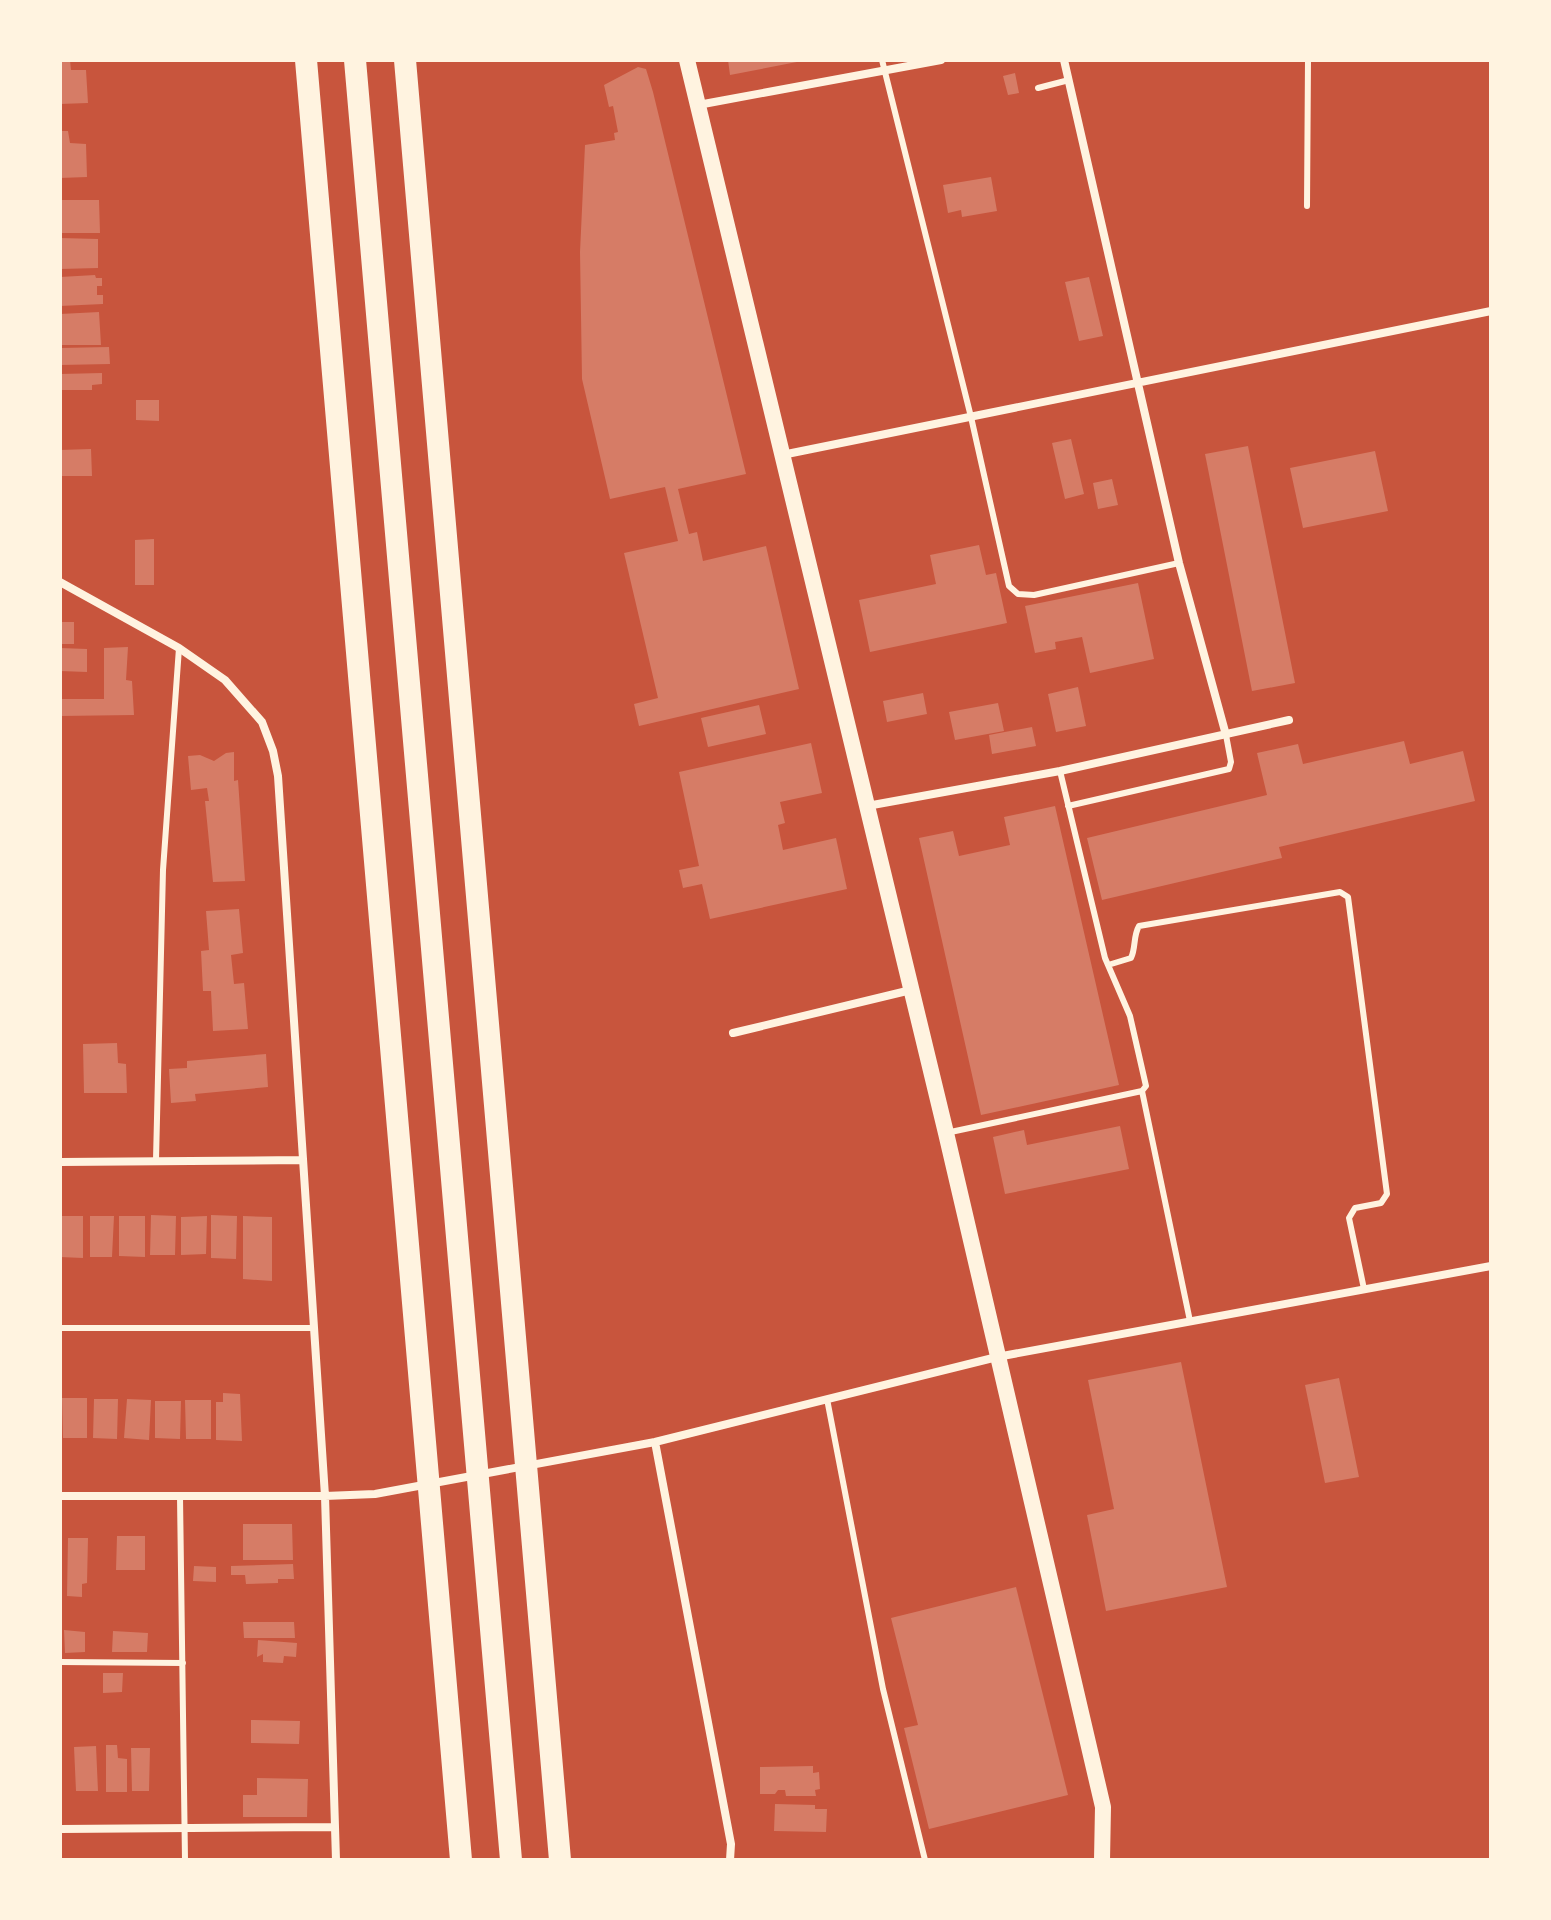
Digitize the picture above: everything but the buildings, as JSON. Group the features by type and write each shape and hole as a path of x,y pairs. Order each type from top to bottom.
{"highway":[{"path":"306,60 458,1830 458,1860"},
{"path":"355,60 511,1860"},
{"path":"405,60 560,1860"}],"main road":[{"path":"687,60 946,1133 1103,1807 1102,1860"}],"street":[{"path":"697,105 941,60"},
{"path":"1064,60 1179,563 1226,735"},
{"path":"782,455 1491,311"},
{"path":"60,582 179,648 225,680 262,722 273,751 278,776 325,1496 336,1860"},
{"path":"867,806 1060,771 1289,720"},
{"path":"733,1033 911,990"},
{"path":"60,1162 302,1160"},
{"path":"60,1496 375,1494 655,1442 997,1357 1491,1266"},
{"path":"655,1442 731,1844 730,1860"},
{"path":"60,1829 334,1827"}],"lane":[{"path":"882,60 971,417 1009,586 1018,594 1034,595 1179,563"},
{"path":"1307,206 1308,60"},
{"path":"1038,88 1069,80"},
{"path":"156,1160 163,870 179,648"},
{"path":"1068,806 1229,769 1231,762 1226,735"},
{"path":"946,1133 1142,1091 1146,1086 1130,1016 1108,965 1060,771"},
{"path":"1108,965 1131,958 1139,926 1340,892 1348,897 1387,1194 1381,1203 1355,1208 1349,1218 1364,1289"},
{"path":"1142,1091 1190,1321"},
{"path":"60,1328 314,1328"},
{"path":"827,1399 883,1689 925,1860"},
{"path":"180,1497 185,1860"},
{"path":"60,1662 183,1663"}]}
